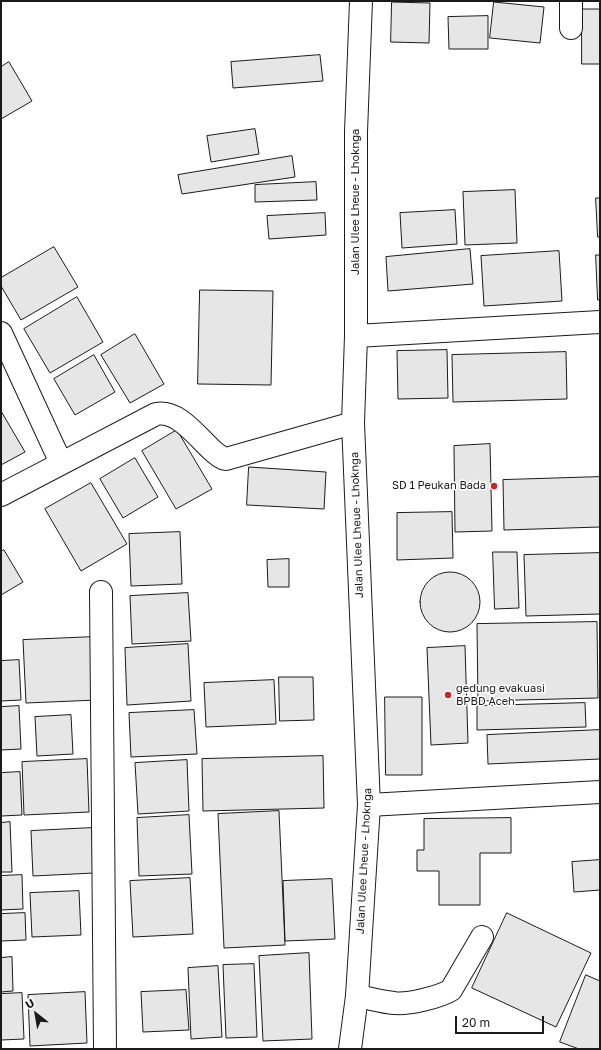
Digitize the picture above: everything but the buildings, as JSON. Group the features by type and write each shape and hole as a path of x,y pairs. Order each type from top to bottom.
{"main road":[{"name":"Jalan Ulee Lheue - Lhoknga","path":"350,1049 357,996 369,805 353,422 356,336 356,132 360,1"},
{"path":"571,1 571,28"},
{"path":"356,336 600,322"},
{"path":"1,333 61,463"},
{"path":"1,495 156,414 163,413 178,418 204,444 221,458 226,459 353,422"},
{"path":"101,592 105,1049"},
{"path":"369,805 600,792"},
{"path":"357,996 395,1003 423,1000 446,993 451,990 482,937"}],"place":[{"name":"SD 1 Peukan Bada","path":"494,486"},
{"name":"gedung evakuasi BPBD Aceh","path":"448,695"}]}
